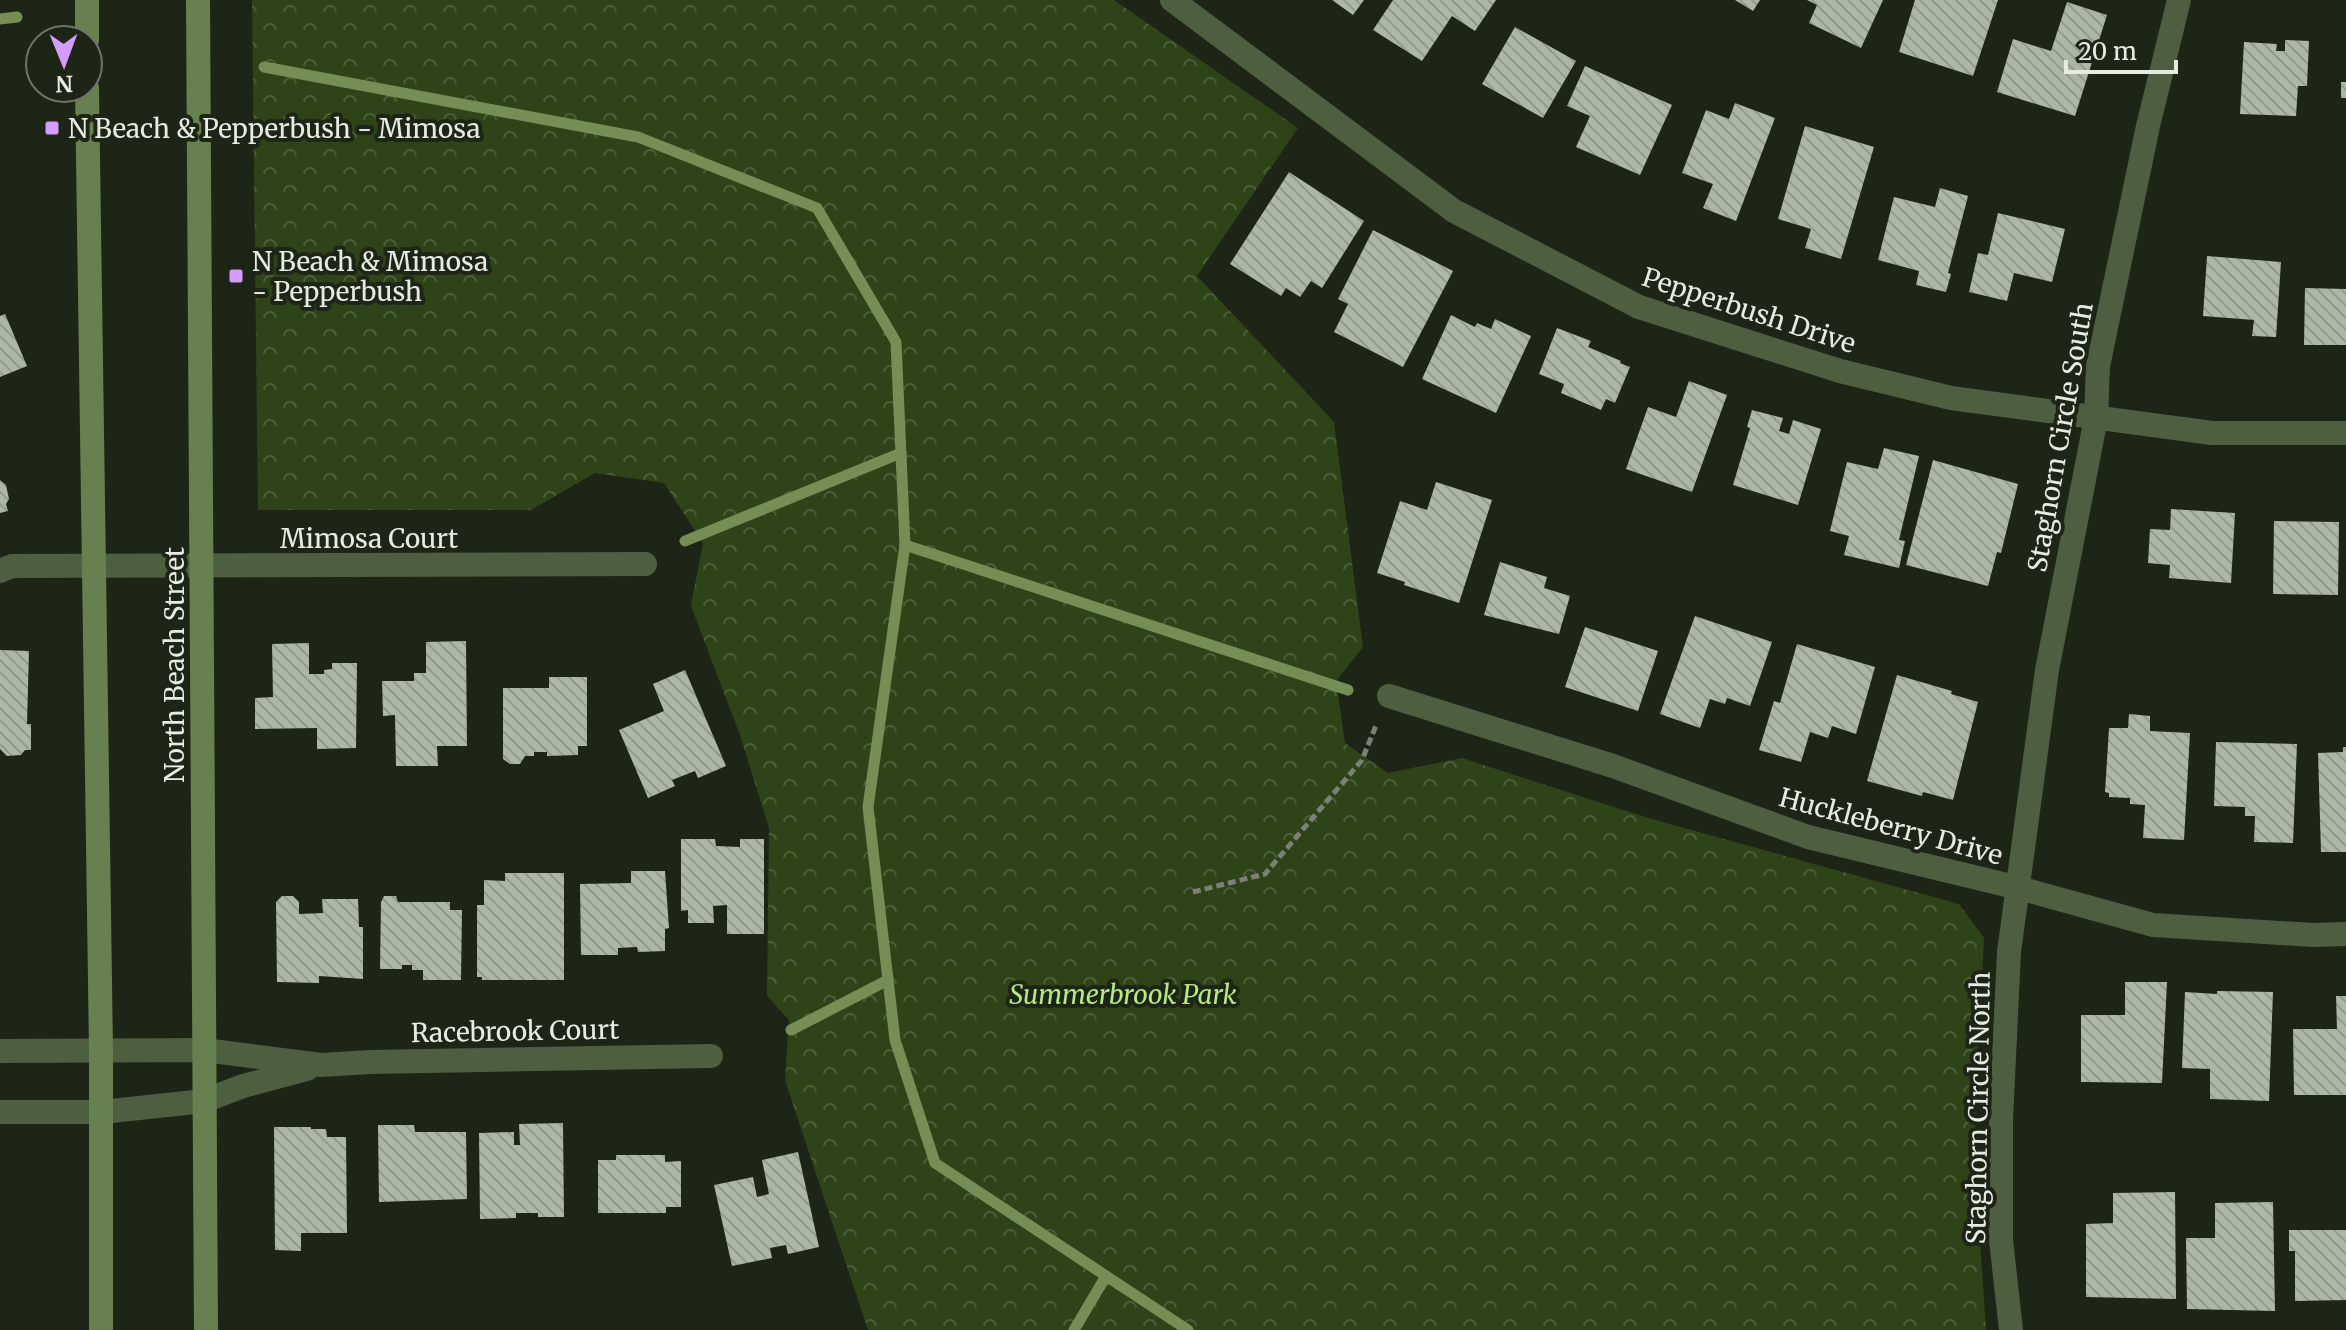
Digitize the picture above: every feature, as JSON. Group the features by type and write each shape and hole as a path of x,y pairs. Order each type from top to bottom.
{"main road":[{"path":"87,0 87,24"},
{"name":"North Beach Street","path":"198,0 206,1330"},
{"path":"87,104 102,1112 101,1330"}],"street":[{"name":"Pepperbush Drive","path":"1172,0 1454,211 1639,307 1854,375 1951,398 2212,433 2346,433"},
{"name":"Staghorn Circle South","path":"2019,888 2047,670 2096,418 2098,366 2148,126 2179,0"},
{"name":"Mimosa Court","path":"0,571 12,566 645,564"},
{"name":"Huckleberry Drive","path":"1389,696 1613,766 1808,837 2019,888 2153,925 2313,935 2346,934"},
{"name":"Staghorn Circle North","path":"2011,1330 2001,1240 2001,1120 2009,952 2019,888"},
{"name":"Racebrook Court","path":"0,1051 204,1050 321,1065 711,1056"},
{"name":"Racebrook Court","path":"0,1112 102,1112 204,1101 243,1086 321,1065"}],"path":[{"path":"1193,892 1265,874 1362,760 1389,696"}],"green space":[{"name":"Summerbrook Park","path":"252,0 1114,0 1298,128 1197,276 1334,422 1363,647 1336,681 1345,743 1388,773 1462,758 1648,818 1959,904 1984,938 1974,1148 1986,1330 868,1330 785,1080 789,1020 767,996 769,828 740,735 691,606 703,543 664,483 595,473 531,510 258,510"}],"building":[{"path":"1332,0 1364,0 1353,15"},
{"path":"1393,0 1496,0 1475,31 1452,16 1422,61 1373,30"},
{"path":"1735,0 1760,0 1753,11"},
{"path":"1807,0 1883,0 1861,48 1809,23 1817,5"},
{"path":"1915,0 1998,0 1973,76 1899,52"},
{"path":"2067,2 2107,15 2075,116 1997,92 2013,39 2051,51"},
{"path":"1515,27 1576,61 1543,118 1482,84"},
{"path":"2285,40 2309,41 2307,86 2298,86 2296,116 2240,114 2244,42 2277,44 2276,51 2285,51"},
{"path":"1585,66 1672,105 1640,175 1576,147 1590,116 1567,106"},
{"path":"2341,82 2346,82 2346,98 2341,98"},
{"path":"1735,103 1775,118 1736,221 1703,208 1713,184 1682,173 1706,110 1729,119"},
{"path":"1805,126 1874,147 1841,259 1805,248 1811,229 1778,219"},
{"path":"1289,172 1364,221 1322,288 1311,281 1300,297 1286,288 1281,296 1230,264"},
{"path":"1940,188 1968,196 1946,292 1916,285 1919,271 1878,260 1894,197 1935,207"},
{"path":"1998,213 2065,229 2052,282 2014,273 2007,301 1969,292 1978,253 1988,255"},
{"path":"1373,230 1453,271 1403,367 1334,332 1348,304 1338,299"},
{"path":"2207,256 2281,262 2276,337 2252,336 2254,320 2203,316"},
{"path":"2305,288 2346,289 2346,345 2304,345"},
{"path":"5,314 27,366 0,377 0,316"},
{"path":"1451,315 1475,327 1477,323 1491,329 1495,319 1531,336 1496,413 1422,379"},
{"path":"1557,328 1591,341 1588,347 1630,367 1615,403 1606,399 1601,410 1561,393 1564,384 1539,374"},
{"path":"1689,381 1727,395 1692,492 1626,469 1648,407 1676,417"},
{"path":"1752,410 1783,418 1779,431 1789,434 1793,420 1821,429 1798,505 1733,485 1750,428 1747,427"},
{"path":"1884,448 1919,456 1899,540 1905,541 1899,568 1844,555 1849,536 1830,531 1847,462 1878,469"},
{"path":"1933,460 2018,484 2001,553 1997,552 1988,586 1906,565"},
{"path":"0,480 6,485 9,499 6,504 8,511 0,513"},
{"path":"1436,482 1492,500 1459,603 1377,573 1400,501 1427,510"},
{"path":"2171,509 2235,513 2231,583 2169,578 2170,565 2148,563 2150,529 2170,530"},
{"path":"2274,521 2339,522 2338,595 2273,594"},
{"path":"1500,562 1547,577 1544,588 1570,596 1559,634 1484,615"},
{"path":"1695,616 1772,642 1750,706 1727,698 1725,704 1710,699 1700,728 1660,714"},
{"path":"1585,627 1658,651 1638,711 1565,687"},
{"path":"466,641 467,746 437,746 438,766 396,766 395,715 383,716 382,681 414,681 414,673 426,673 426,642"},
{"path":"309,643 309,674 324,674 324,670 332,669 332,663 357,663 356,748 317,749 317,728 255,729 255,698 273,697 272,644"},
{"path":"1797,644 1875,667 1856,734 1832,726 1828,738 1810,732 1801,762 1759,750 1774,701 1780,703"},
{"path":"0,650 29,651 27,724 31,724 31,750 25,750 21,755 7,756 0,749"},
{"path":"685,670 726,766 698,778 695,771 672,780 675,786 648,798 619,730 664,711 653,684"},
{"path":"1897,675 1978,702 1953,800 1923,792 1922,796 1867,781"},
{"path":"549,677 587,677 587,746 578,746 578,755 547,756 547,752 534,752 534,756 525,756 520,764 510,764 503,759 503,688 549,688"},
{"path":"2129,714 2150,716 2150,731 2190,733 2184,840 2143,838 2145,805 2130,804 2130,798 2109,797 2109,793 2105,792 2109,728 2128,728"},
{"path":"2216,742 2297,744 2293,843 2254,842 2255,816 2245,816 2245,807 2214,806"},
{"path":"2343,747 2346,747 2346,852 2321,852 2318,753 2343,752"},
{"path":"681,839 715,839 716,846 740,847 740,839 764,839 764,934 727,934 727,905 713,906 714,923 688,923 688,910 681,911"},
{"path":"631,871 665,871 669,928 665,929 665,951 638,952 637,947 618,948 618,955 581,955 580,884 631,883"},
{"path":"505,873 564,873 564,980 482,980 482,977 477,977 477,905 484,905 484,880 505,881"},
{"path":"282,896 293,896 299,902 299,914 323,913 322,899 358,899 359,927 363,927 363,979 319,976 319,983 277,982 276,902"},
{"path":"384,896 396,896 398,902 450,902 450,910 462,910 461,980 423,980 423,970 412,970 412,965 402,965 402,969 380,969 381,902"},
{"path":"2125,982 2167,982 2162,1083 2081,1082 2081,1015 2125,1015"},
{"path":"2217,991 2273,992 2269,1101 2210,1099 2210,1069 2182,1068 2185,992 2217,994"},
{"path":"2336,996 2346,996 2346,1095 2294,1095 2293,1029 2337,1029"},
{"path":"563,1123 564,1217 516,1213 516,1218 480,1219 479,1133 514,1132 514,1145 520,1145 519,1124"},
{"path":"378,1125 414,1125 415,1132 466,1132 467,1199 379,1202"},
{"path":"274,1127 326,1129 327,1137 346,1137 347,1233 301,1233 301,1251 275,1250"},
{"path":"798,1152 819,1247 788,1254 786,1245 770,1248 772,1258 732,1266 714,1185 753,1177 757,1197 769,1194 762,1160"},
{"path":"616,1155 665,1155 665,1162 681,1161 681,1207 666,1207 666,1213 598,1213 598,1160 616,1160"},
{"path":"2175,1192 2176,1299 2086,1297 2086,1224 2113,1223 2113,1193"},
{"path":"2273,1202 2275,1311 2187,1309 2186,1238 2215,1238 2215,1203"},
{"path":"2289,1230 2346,1230 2346,1300 2295,1301 2295,1251 2289,1251"}],"waterway":[{"path":"0,19 17,17"},
{"path":"264,67 638,137 817,208 896,342 905,545 868,807 895,1040 935,1163 1188,1330"},
{"path":"685,541 901,453"},
{"path":"905,545 1348,690"},
{"path":"791,1030 888,980"},
{"path":"1074,1330 1106,1276"}],"place":[{"name":"N Beach & Pepperbush - Mimosa","path":"52,128"},
{"name":"N Beach & Mimosa - Pepperbush","path":"236,276"}]}
